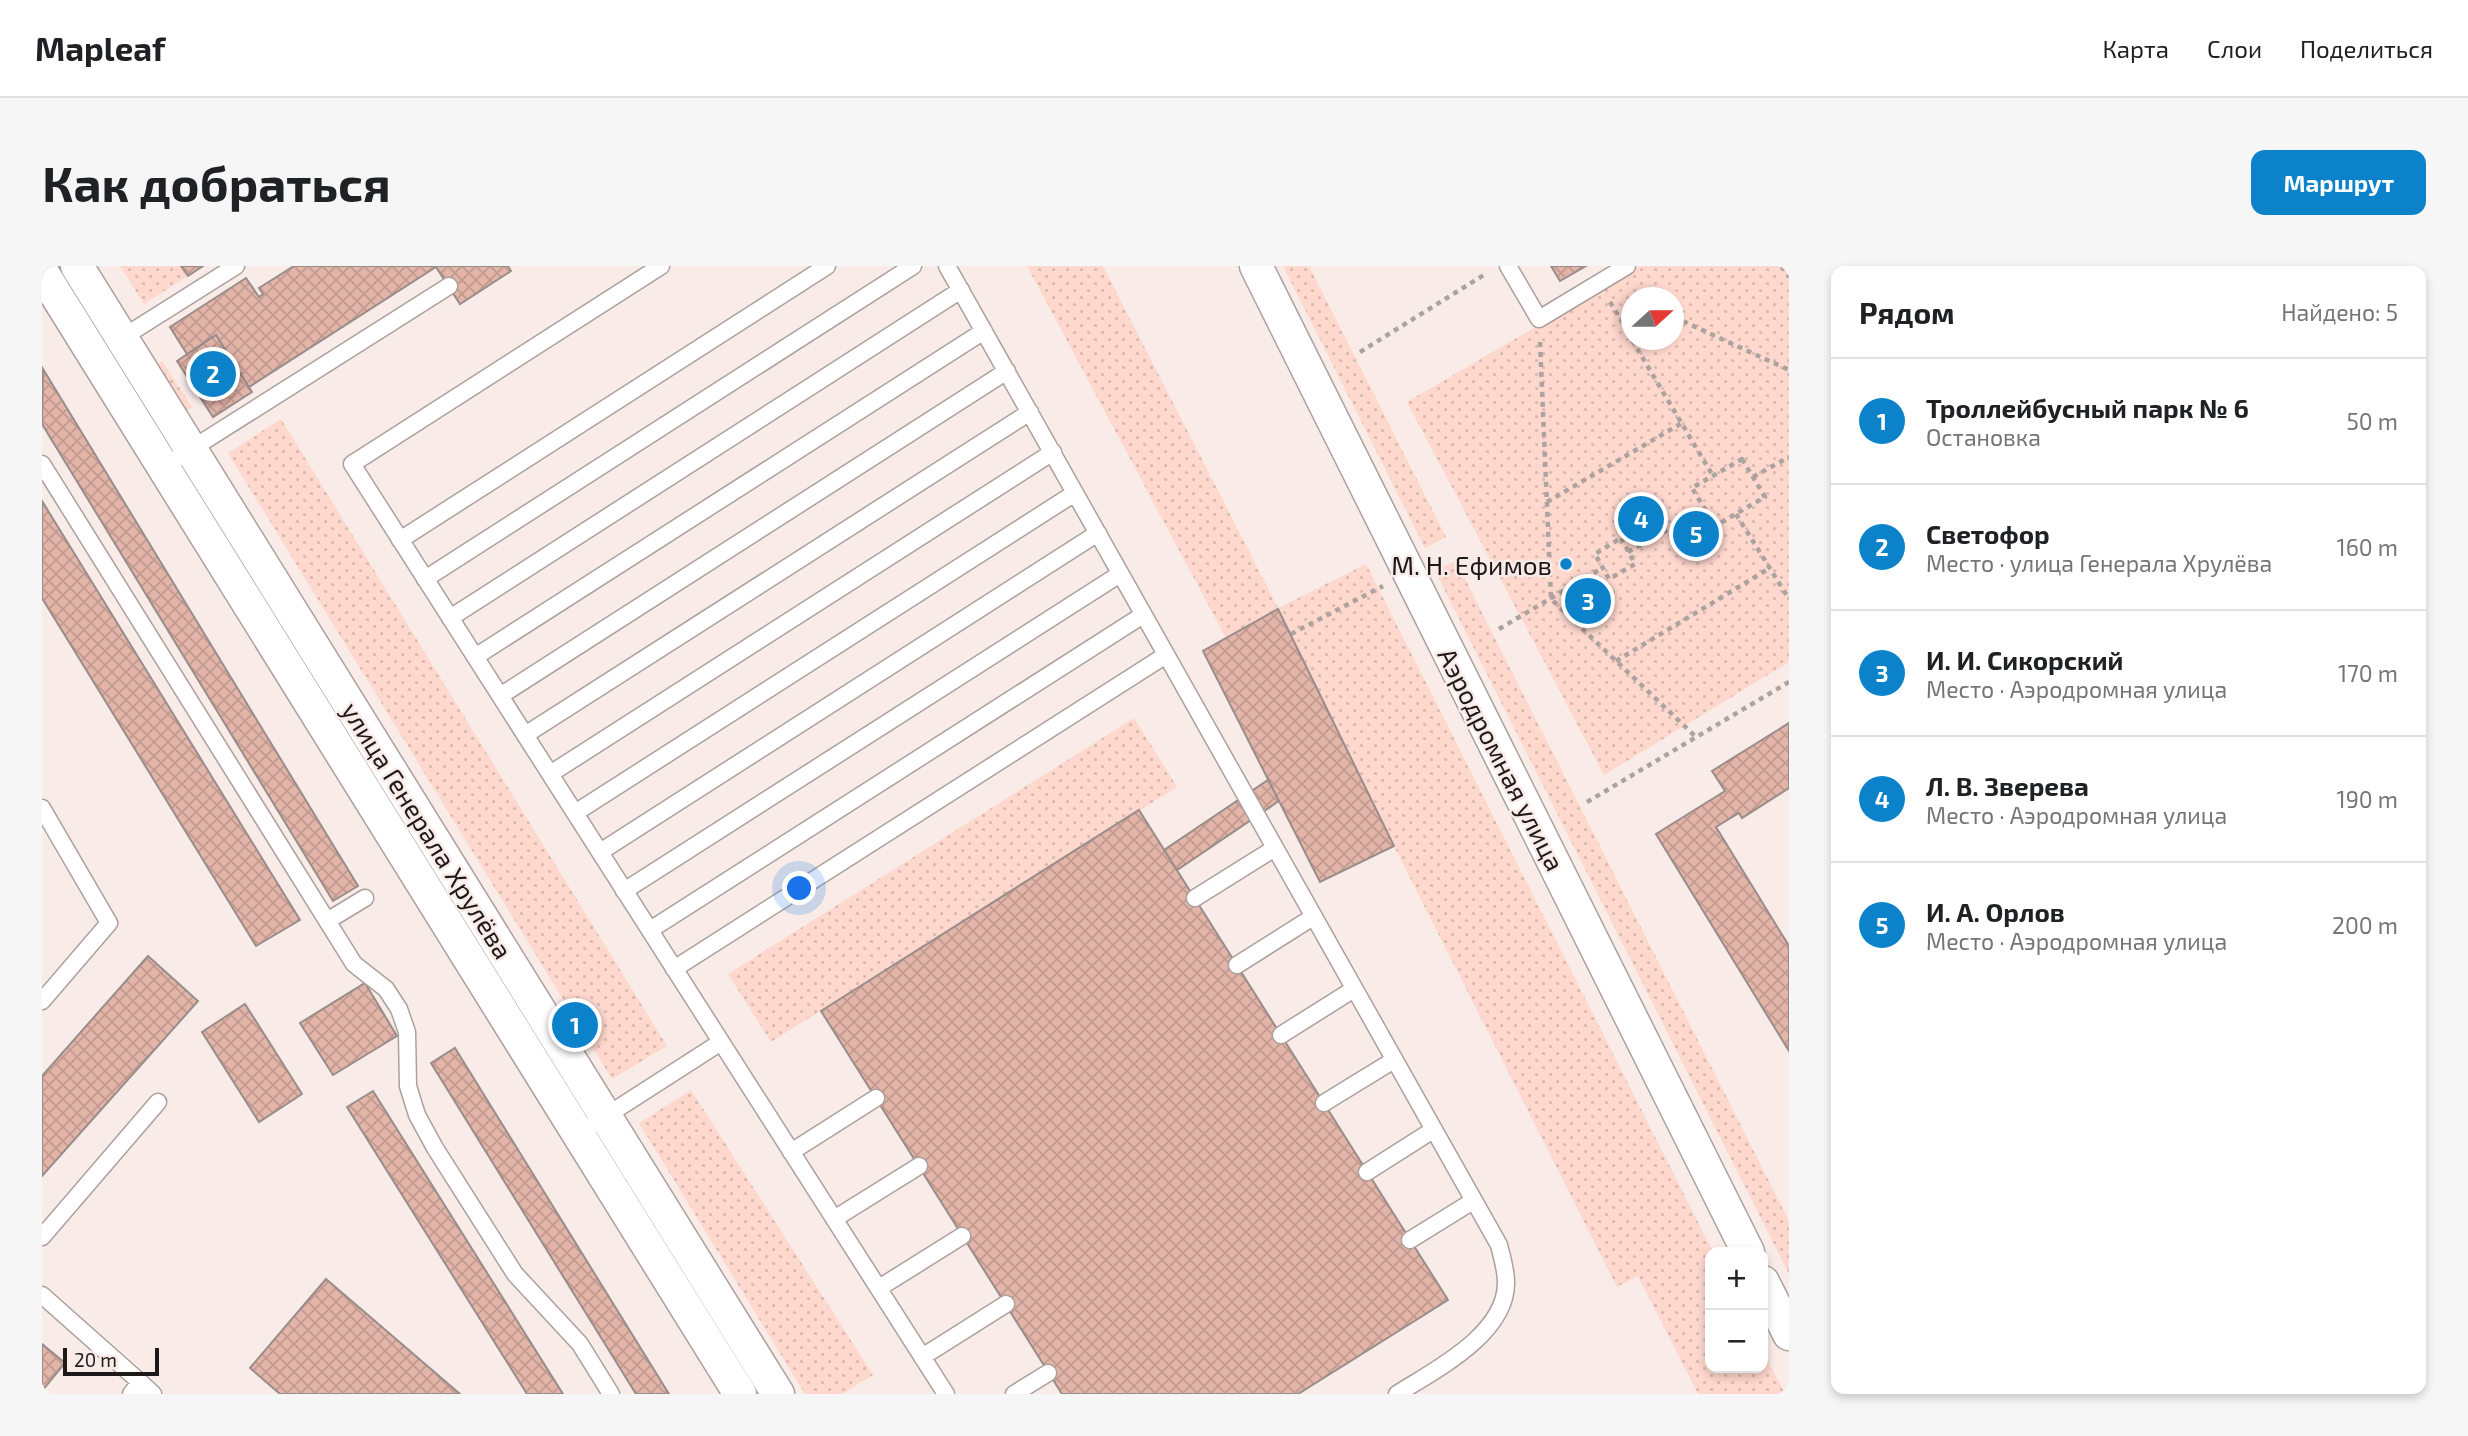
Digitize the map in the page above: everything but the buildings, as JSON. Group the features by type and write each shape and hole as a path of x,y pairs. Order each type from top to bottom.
{"street":[{"name":"Аэродромная улица","path":"1256,266 1746,1247"},
{"name":"улица Генерала Хрулёва","path":"63,284 122,338 191,450 426,859 578,1134 740,1394"},
{"name":"улица Генерала Хрулёва","path":"63,284 94,356 163,467 426,859 606,1116 778,1394"},
{"path":"1768,1292 1789,1334"}],"lane":[{"path":"94,356 236,266"},
{"path":"661,266 352,464 946,1394"},
{"path":"400,540 827,266"},
{"path":"425,579 913,266"},
{"path":"947,266 1499,1245 1507,1283 1499,1315 1462,1352 1397,1394"},
{"path":"1508,266 1539,319 1627,266"},
{"path":"163,467 449,286"},
{"path":"450,618 961,290"},
{"path":"475,657 984,331"},
{"path":"500,696 1007,371"},
{"path":"525,735 1030,412"},
{"path":"550,774 1052,452"},
{"path":"42,464 354,964 386,989 399,1009 407,1032 408,1086 417,1115 435,1148 515,1274 580,1344 611,1394"},
{"path":"575,813 1075,493"},
{"path":"600,852 1098,533"},
{"path":"624,891 1120,574"},
{"path":"650,930 1143,615"},
{"path":"674,970 1166,655"},
{"path":"42,808 108,923 42,1001"},
{"path":"1195,898 1275,848"},
{"path":"327,921 365,898"},
{"path":"1237,965 1313,917"},
{"path":"1281,1035 1354,989"},
{"path":"578,1134 721,1042"},
{"path":"1324,1103 1394,1060"},
{"path":"791,1152 876,1098"},
{"path":"42,1237 159,1102"},
{"path":"1367,1172 1433,1130"},
{"path":"834,1219 919,1166"},
{"path":"1410,1240 1473,1201"},
{"path":"879,1288 962,1236"},
{"path":"42,1294 135,1388 153,1394"},
{"path":"922,1357 1006,1304"},
{"path":"1014,1394 1048,1373"}],"path":[{"path":"1360,352 1499,266"},
{"path":"1782,266 1789,277"},
{"path":"1599,283 1621,320"},
{"path":"1539,319 1551,599 1696,737"},
{"path":"1684,322 1789,370"},
{"path":"1639,350 1713,476"},
{"path":"1547,502 1682,423"},
{"path":"1753,477 1789,457"},
{"path":"1742,458 1765,497 1715,526 1692,488 1713,476 1742,458"},
{"path":"1628,552 1704,509"},
{"path":"1736,514 1789,599"},
{"path":"1621,538 1635,564 1609,579 1602,568 1595,554 1621,538"},
{"path":"1499,629 1602,568"},
{"path":"1616,661 1769,568"},
{"path":"1291,634 1387,584"},
{"path":"1587,802 1789,682"}],"shaded area":[{"path":"120,266 181,266 188,276 144,304"},
{"path":"1027,266 1103,266 1278,608 1366,564 1710,1247 1705,1247 1705,1373 1768,1373 1768,1361 1785,1394 1698,1394 1638,1276 1617,1287 1394,846 1279,609 1226,638"},
{"path":"1283,266 1309,266 1446,537 1425,548"},
{"path":"1640,266 1789,266 1789,662 1604,775 1407,402"},
{"path":"162,361 192,407 174,419 144,373"},
{"path":"281,419 667,1046 612,1079 228,453"},
{"path":"1456,561 1789,1221 1789,1274 1435,571"},
{"path":"1134,718 1177,787 771,1042 728,974"},
{"path":"691,1090 873,1375 842,1394 805,1394 639,1123"}],"place":[{"name":"Светофор","path":"213,374"},
{"name":"Л. В. Зверева","path":"1641,519"},
{"name":"И. А. Орлов","path":"1696,534"},
{"name":"М. Н. Ефимов","path":"1566,564"},
{"name":"И. И. Сикорский","path":"1588,601"},
{"name":"Троллейбусный парк № 6","path":"575,1025"}]}
